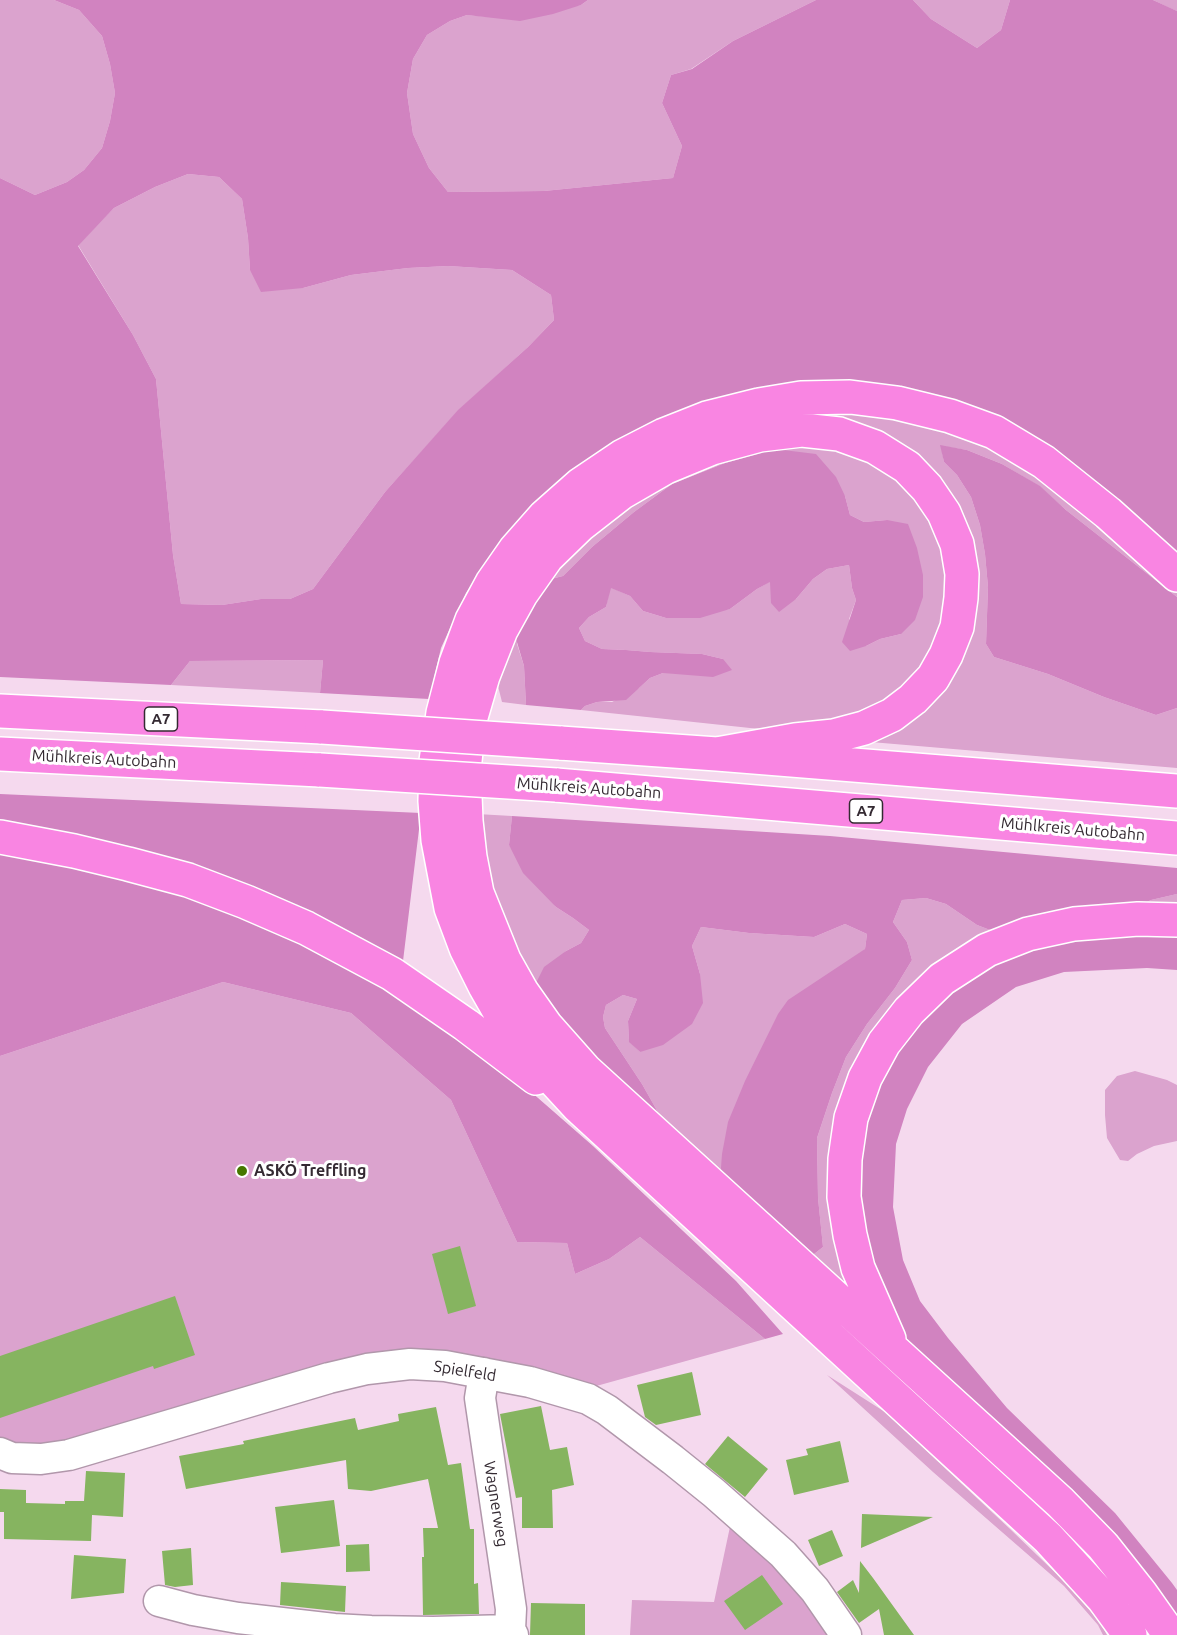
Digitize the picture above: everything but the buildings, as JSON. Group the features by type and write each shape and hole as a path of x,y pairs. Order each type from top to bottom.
{"highway":[{"path":"1130,1635 1103,1598 1048,1538 578,1106 505,1021 466,948 451,908 438,840 435,801 436,761 443,712 456,663 472,620 492,583 545,516 580,485 623,456 696,422 759,405 801,399 850,397 897,404 950,416 994,432 1053,469 1108,513 1177,575"},
{"path":"717,754 795,740 834,736 864,728 892,715 914,699 933,678 946,655 957,627 961,598 962,574 957,544 944,513 927,488 907,467 875,447 839,434 802,430 760,435 712,448 666,467 621,493 580,525 547,558 521,594 501,630 483,676 470,724 464,770 466,821 477,893 504,960 522,992 546,1026 585,1070 1060,1503 1103,1546 1170,1635"},
{"name":"A7","path":"0,711 322,727 560,743 1177,791"},
{"name":"Mühlkreis Autobahn","path":"0,754 320,770 556,785 1177,838"},
{"path":"0,837 74,851 188,880 306,928 392,974 578,1106"},
{"path":"893,1349 858,1268 844,1197 845,1159 851,1118 865,1078 884,1043 909,1011 942,979 987,950 1028,934 1074,924 1138,919 1177,920"}],"street":[{"name":"Spielfeld","path":"0,1453 22,1459 69,1455 329,1378 367,1369 410,1364 445,1366 530,1382 588,1399 607,1410 714,1493 783,1554 815,1590 846,1635"},
{"name":"Wagnerweg","path":"484,1373 480,1398 511,1610 511,1632"},
{"path":"159,1601 237,1618 334,1629 371,1632 511,1632"}],"shaded area":[{"path":"0,0 54,0 79,10 102,36 110,64 115,93 102,148 84,170 67,182 35,195 0,178"},
{"path":"54,0 588,0 581,5 553,14 520,21 467,15 450,21 427,35 413,59 407,93 413,134 429,168 448,192 544,191 673,178 682,146 662,103 671,75 692,69 733,41 816,0 913,0 931,19 977,48 1001,30 1010,0 1153,0 1177,11 1177,557 1078,471 842,385 537,502 495,548 466,593 441,648 429,699 320,693 323,660 190,661 171,685 0,677 0,178 35,195 67,182 84,170 102,148 115,93 102,36 79,10","holes":["188,174 219,177 242,199 250,270 261,292 303,288 351,275 408,268 448,266 512,270 551,295 554,320 528,347 458,410 385,492 313,589 290,599 261,599 222,605 181,604 173,555 156,379 133,335 78,246 114,208 155,187"]},
{"path":"588,0 816,0 733,41 691,69 671,75 662,103 682,146 673,178 544,191 448,192 429,168 413,134 407,93 413,59 427,35 450,21 467,15 491,17 581,5"},
{"path":"913,0 1010,0 1001,30 977,48 931,19"},
{"path":"1153,0 1177,0 1177,11 1172,9"},
{"path":"188,174 219,177 242,199 250,270 303,288 351,275 448,266 512,270 551,295 554,320 458,411 385,492 313,589 290,599 261,599 222,605 181,604 173,555 156,379 133,335 78,245 114,208 155,187"},
{"path":"833,406 871,408 910,415 955,428 992,443 1075,497 1177,590 1177,597 1039,486 1002,464 967,450 941,446 944,462 957,475 971,497 980,525 988,587 986,644 994,657 1048,674 1156,715 1177,708 1177,768 859,741 901,720 924,700 942,679 957,654 967,623 972,592 970,553 960,522 947,494 925,469 900,448 864,429 823,420 777,418 687,444 644,467 599,496 569,521 540,550 511,590 491,625 465,703 455,701 472,647 488,609 510,572 537,538 592,487 673,441 741,418 785,410"},
{"path":"768,440 867,452 937,516 953,599 926,668 863,720 783,730 581,710 597,702 612,702 639,688 650,678 663,673 723,659 702,654 602,649 585,641 579,628 589,617 606,607 610,587 630,596 643,611 666,618 730,609 771,581 771,602 796,599 813,579 827,569 849,565 856,600 849,619 866,646 880,639 901,634 887,520 864,522 850,515 845,496 775,449 725,463 672,484 592,547 563,576 539,582 639,490"},
{"path":"940,445 967,450 1002,464 1040,486 1066,510 1177,597 1177,708 1156,715 1048,674 994,657 986,644 988,587 980,525 971,497 957,475 944,462"},
{"path":"775,449 816,454 836,477 845,496 850,515 864,522 887,520 908,524 917,548 923,575 923,597 915,620 901,634 880,639 850,651 842,642 856,600 849,565 827,569 813,579 796,599 779,612 771,603 770,582 730,609 700,618 666,618 643,611 630,596 611,588 606,607 589,617 579,628 585,641 602,649 702,654 723,659 732,670 713,677 663,673 650,678 626,700 597,702 581,710 526,705 524,666 514,632 539,582 563,576 592,547 672,484 725,463"},
{"path":"517,618 517,644 524,666 526,705 502,702 494,670"},
{"path":"323,660 320,693 171,685 190,661"},
{"path":"0,794 421,813 403,961 266,893 0,830"},
{"path":"477,814 512,816 509,845 556,907 589,930 581,943 566,951 535,990 494,916"},
{"path":"512,816 830,836 1177,868 1177,894 1151,900 1131,910 998,933 977,925 946,904 926,898 902,900 893,922 907,942 912,960 846,1057 832,1093 817,1138 818,1198 823,1247 809,1258 720,1181 722,1154 728,1122 778,1014 788,1000 865,949 867,934 845,924 814,937 701,927 692,946 700,974 703,1003 692,1024 663,1045 640,1052 629,1042 628,1021 637,999 623,995 606,1005 603,1017 605,1028 642,1084 672,1137 630,1098 535,990 544,967 581,943 589,930 556,907 523,873 509,845"},
{"path":"0,850 66,861 234,909 394,990 522,1084 593,1146 736,1281 783,1334 765,1339 640,1237 609,1259 575,1274 567,1243 517,1242 451,1100 351,1013 223,982 0,1056"},
{"path":"1177,894 1177,911 1131,910 1151,900"},
{"path":"926,898 946,904 977,925 998,933 906,998 870,1318 809,1258 823,1247 818,1198 817,1138 846,1057 912,960 907,942 893,922 902,900"},
{"path":"845,924 867,934 865,949 720,1181 672,1137 642,1084 605,1028 603,1017 606,1005 623,995 637,999 628,1021 629,1041 640,1052 700,974 692,946 701,927 814,937"},
{"path":"1177,933 1177,970 1147,968 1064,972 1016,987 962,1024 928,1067 907,1109 896,1144 893,1207 903,1260 920,1301 1007,1408 1115,1513 1172,1583 1177,1590 1177,1620 931,1369 899,1329 867,1263 855,1178 868,1105 907,1031 973,973 1043,944 1093,934"},
{"name":"ASKÖ Treffling","path":"223,982 351,1013 451,1100 517,1242 567,1243 575,1274 609,1259 640,1237 765,1339 582,1390 475,1360 46,1449 0,1442 0,1056"},
{"path":"1135,1071 1177,1085 1177,1141 1154,1146 1128,1161 1120,1160 1107,1138 1105,1090 1117,1076"},
{"path":"827,1375 885,1412 1065,1582 1100,1622 1107,1635 1103,1635 1098,1625 1064,1586 933,1472"},
{"path":"731,1522 762,1547 834,1635 630,1635 632,1600 714,1602"}],"place":[{"name":"ASKÖ Treffling","path":"242,1171"}]}
